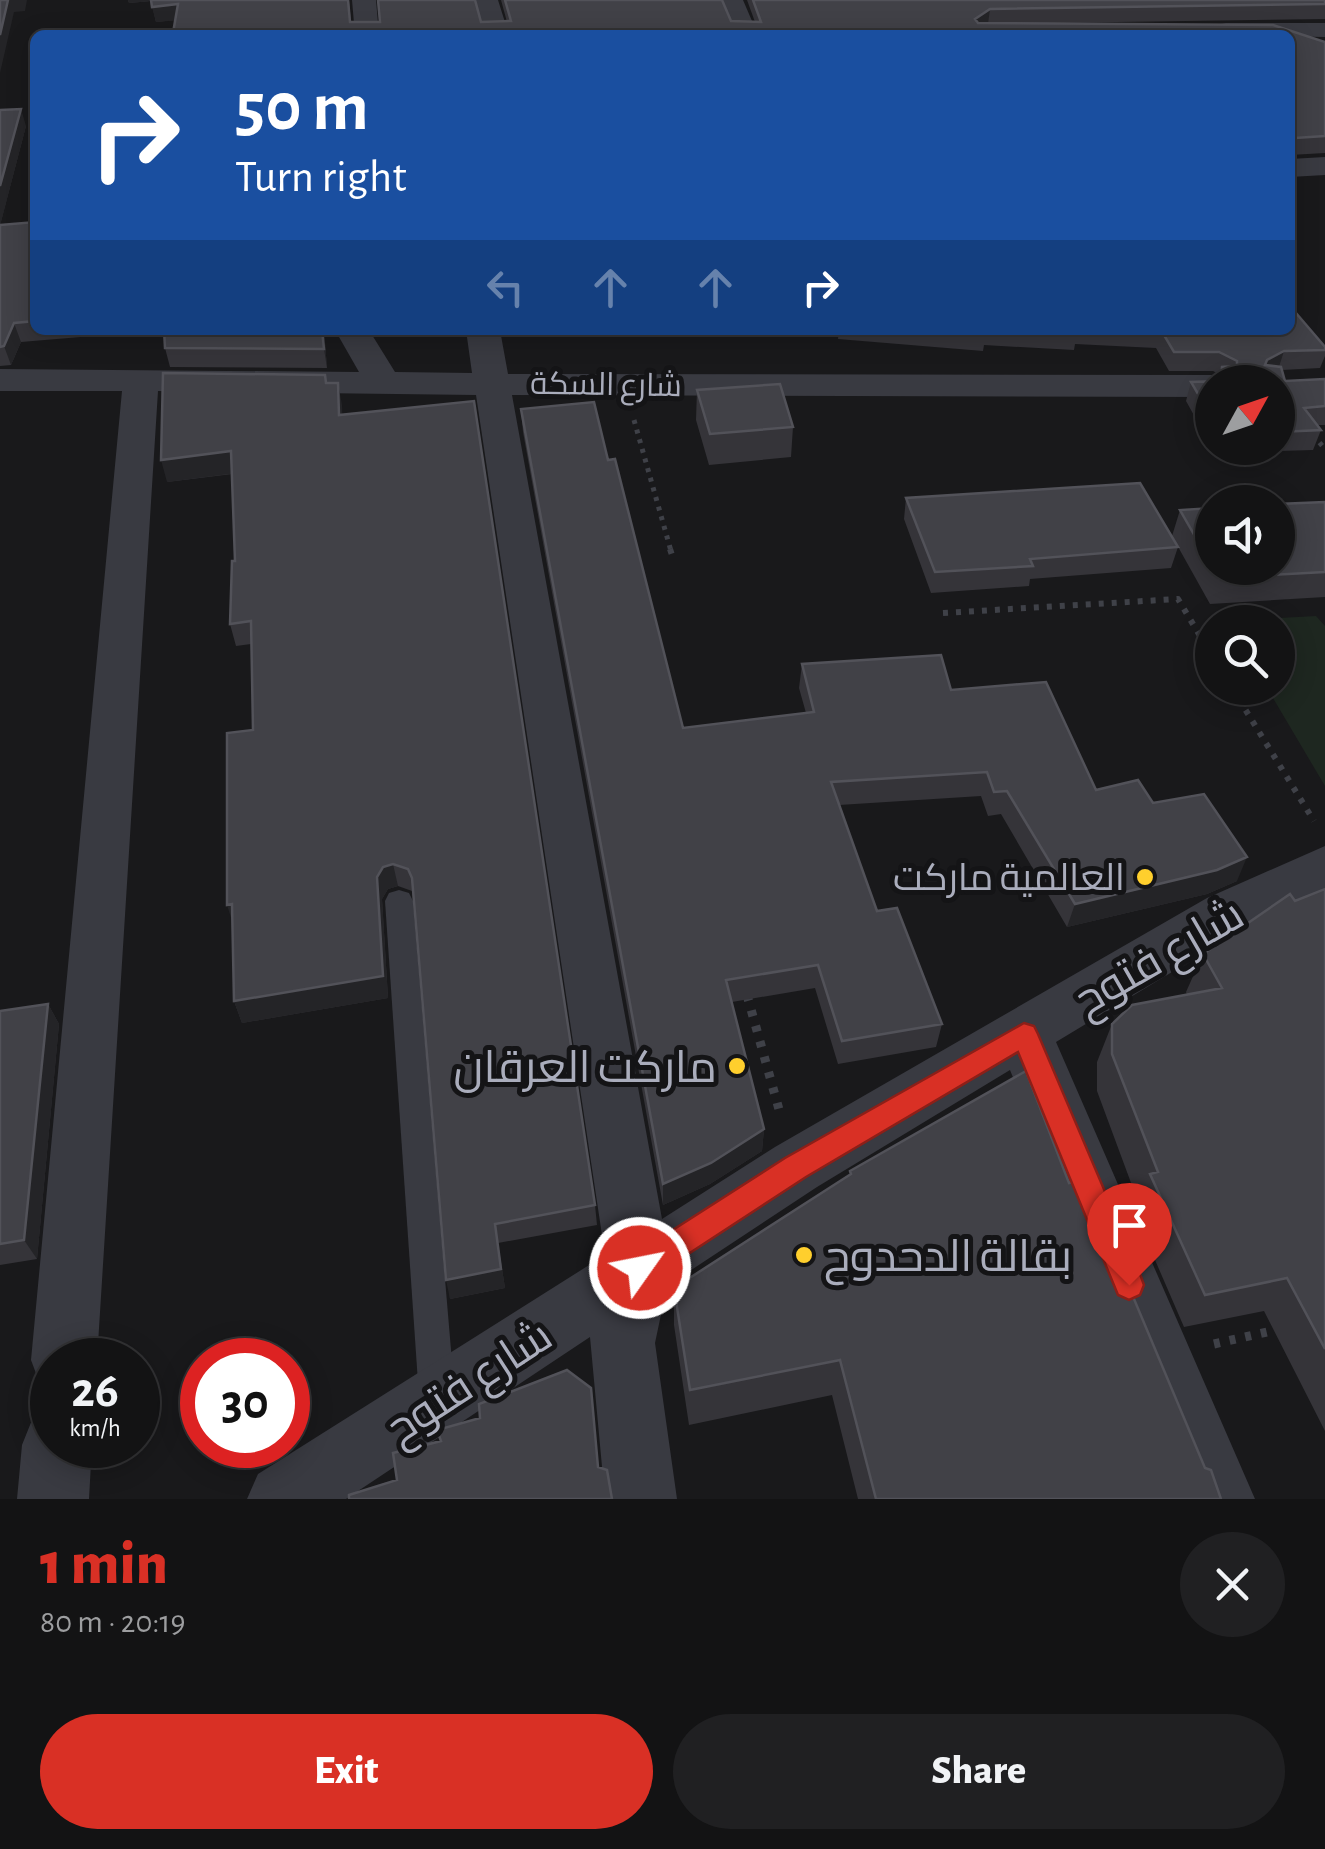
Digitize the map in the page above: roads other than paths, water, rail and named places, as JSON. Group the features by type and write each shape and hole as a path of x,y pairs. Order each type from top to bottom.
{"street":[{"path":"364,0 367,30"},
{"path":"486,0 495,30"},
{"path":"731,0 744,30"},
{"path":"1194,30 1325,30"},
{"path":"1295,168 1325,166"},
{"path":"355,335 382,380"},
{"path":"484,335 640,1268 622,1343 641,1499"},
{"name":"شارع السكة","path":"0,380 382,380 847,389 1195,386"},
{"path":"66,1338 142,380"},
{"name":"شارع فتوح","path":"283,1499 796,1167 1226,913 1320,844"},
{"path":"1024,1034 1218,1499"},
{"path":"53,1499 55,1468"}],"lane":[{"path":"399,902 438,1402"}],"place":[{"name":"العالمية ماركت","path":"1145,877"},
{"name":"ماركت العرقان","path":"737,1066"},
{"name":"بقالة الدحدوح","path":"804,1255"}]}
